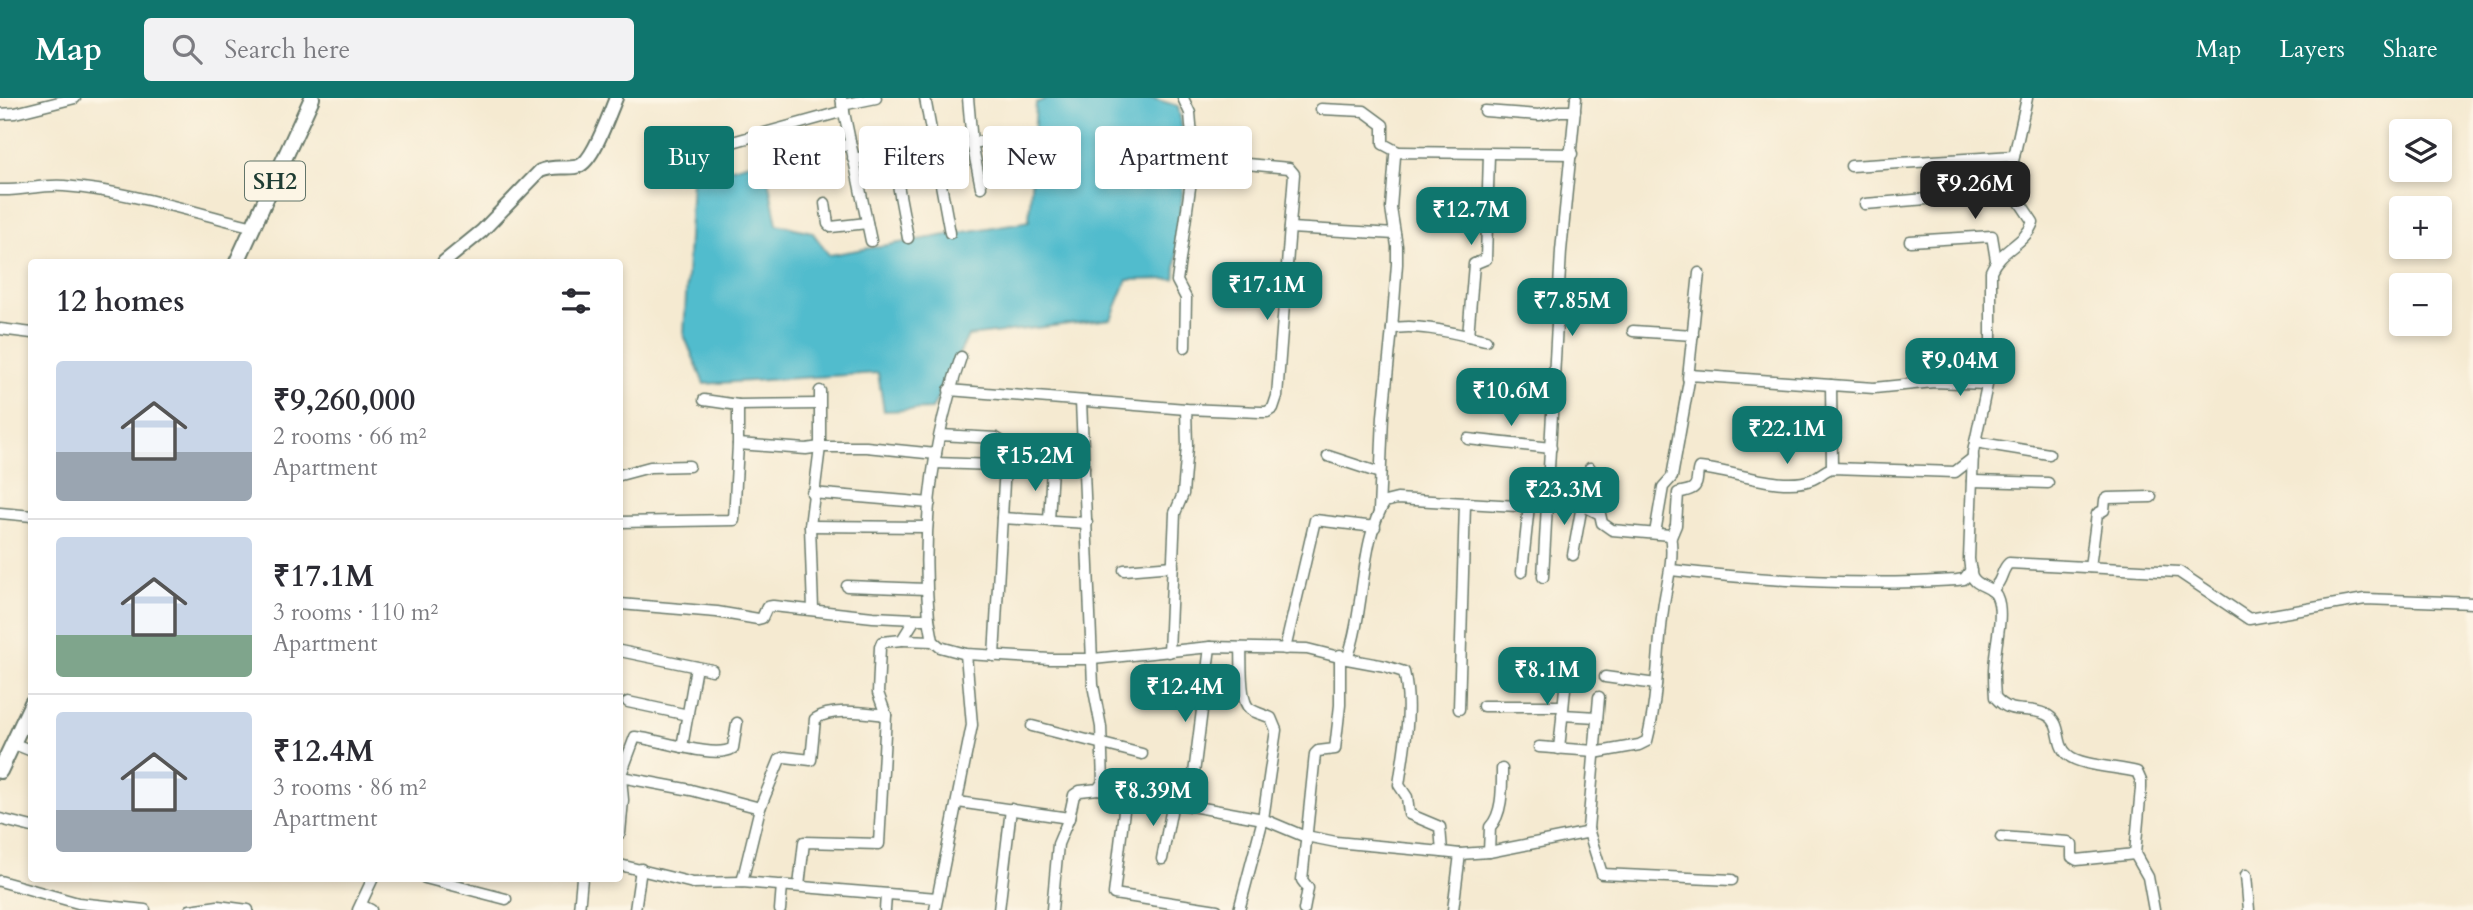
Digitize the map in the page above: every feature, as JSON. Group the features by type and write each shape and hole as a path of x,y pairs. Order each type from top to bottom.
{"main road":[{"name":"SH2","path":"238,259 312,98"},
{"path":"0,771 28,711"}],"street":[{"path":"0,114 15,113 75,98"},
{"path":"448,259 482,231 540,171 550,167 575,167 584,162 592,151 616,98"},
{"path":"734,141 842,104 876,98"},
{"path":"925,98 930,126"},
{"path":"968,98 972,144 981,187"},
{"path":"1183,98 1190,113 1191,126"},
{"path":"1543,577 1563,227 1576,98"},
{"path":"1996,260 2026,236 2032,226 2032,218 2013,192 2010,175 2027,98"},
{"path":"842,104 871,241"},
{"path":"1321,109 1366,112 1383,125 1383,144 1398,152 1572,155"},
{"path":"1485,111 1539,115 1575,111"},
{"path":"969,144 983,142"},
{"path":"845,146 850,144"},
{"path":"1304,910 1308,888 1302,880 1315,754 1318,751 1335,749 1344,657 1359,620 1367,557 1379,511 1383,416 1397,264 1391,208 1395,156 1398,152"},
{"path":"1468,336 1474,264 1486,259 1489,154"},
{"path":"1851,166 2014,156"},
{"path":"853,159 859,158"},
{"path":"950,390 1186,409 1267,412 1273,408 1277,396 1293,171 1289,168 1252,164"},
{"path":"0,190 28,190 46,186 102,190 254,227"},
{"path":"899,189 908,238"},
{"path":"942,189 950,233"},
{"path":"1185,347 1186,298 1177,281 1190,189"},
{"path":"1865,204 2013,192"},
{"path":"825,203 828,225 831,227 867,223"},
{"path":"1290,228 1395,234"},
{"path":"1910,241 1994,237 1996,260 1990,280 1992,366 1973,458 1971,570 1972,577 1997,596 1999,625 1994,661 1996,697 2009,709 2044,712 2052,718 2057,723 2063,750 2079,762 2137,772 2141,788 2134,855 2148,877 2154,910"},
{"path":"1655,533 1663,487 1672,477 1688,378 1699,273"},
{"path":"0,329 28,332"},
{"path":"1392,329 1435,330 1486,340"},
{"path":"1633,331 1693,335"},
{"path":"933,641 926,589 927,527 940,435 961,357"},
{"path":"1688,378 1693,374 1874,388 1934,382 1987,384"},
{"path":"1831,385 1832,468"},
{"path":"813,609 810,526 820,447 820,391"},
{"path":"1494,395 1553,404"},
{"path":"704,400 738,405 819,404"},
{"path":"1081,401 1093,685 1101,727 1103,782 1098,789"},
{"path":"623,522 734,520 738,405"},
{"path":"1169,652 1175,513 1183,494 1187,446 1186,409"},
{"path":"940,435 996,438 1002,441 1005,465 993,656"},
{"path":"1468,439 1551,447"},
{"path":"1975,442 2049,454"},
{"path":"738,444 806,449 866,447 1005,465 1084,468"},
{"path":"1328,456 1380,473"},
{"path":"1539,747 1595,752 1639,745 1647,741 1652,721 1663,609 1671,570 1671,537 1676,525 1678,492 1693,489 1699,468 1755,479 1791,482 1813,479 1832,468 1955,472 1973,458"},
{"path":"623,474 650,467 690,466"},
{"path":"1049,521 1052,467"},
{"path":"1573,555 1590,468"},
{"path":"1972,481 2048,483"},
{"path":"813,494 930,503"},
{"path":"2090,567 2096,514 2104,510 2105,500 2151,497"},
{"path":"1379,511 1385,502 1397,499 1465,504 1584,505 1600,514 1602,523 1612,530 1671,537"},
{"path":"1459,709 1465,504"},
{"path":"1522,572 1529,505"},
{"path":"0,513 28,516"},
{"path":"1002,518 1087,523"},
{"path":"1285,649 1315,520 1375,527"},
{"path":"810,526 927,527"},
{"path":"1991,590 2000,583 2005,566 2009,563 2179,572 2249,619 2365,599 2473,603"},
{"path":"1124,570 1173,566"},
{"path":"1671,570 1833,582 1957,580 1964,579 1971,570"},
{"path":"847,586 926,589"},
{"path":"623,604 717,612 758,619 762,618 770,606 873,617 929,619"},
{"path":"902,640 915,618"},
{"path":"799,886 804,842 879,844 886,715 878,693 880,647 885,641 902,640 933,641 940,647 966,654 1093,659 1210,647 1307,649 1404,672 1408,688 1399,785 1407,797 1409,814 1440,827 1443,852"},
{"path":"1190,805 1210,647"},
{"path":"1239,910 1263,819 1276,730 1271,718 1249,709 1246,704 1243,696 1241,648"},
{"path":"623,652 712,670"},
{"path":"935,910 958,802 972,716 966,654"},
{"path":"682,747 696,667"},
{"path":"1559,748 1567,669"},
{"path":"1605,677 1656,684"},
{"path":"1599,697 1588,829 1602,874 1732,880"},
{"path":"628,702 688,715"},
{"path":"1483,706 1562,711 1597,717"},
{"path":"742,882 760,807 780,759 785,757 811,760 815,719 829,713 886,715"},
{"path":"623,769 635,737 703,751 732,750 737,723"},
{"path":"1032,726 1142,754"},
{"path":"12,743 28,749"},
{"path":"1489,852 1490,827 1500,808 1502,769"},
{"path":"623,778 691,790 760,807"},
{"path":"1052,910 1058,844 1069,818 1074,795 1080,791 1098,789 1263,819 1308,837 1336,842 1460,854 1489,852 1582,835 1588,829"},
{"path":"1125,794 1114,894 1217,910"},
{"path":"958,802 1069,818"},
{"path":"1162,859 1173,802"},
{"path":"999,910 1011,809"},
{"path":"0,819 28,826"},
{"path":"2001,837 2068,842 2072,845 2072,857 2077,860 2134,855"},
{"path":"1453,910 1460,854"},
{"path":"623,866 693,883 742,882 937,898"},
{"path":"635,910 641,869"},
{"path":"2246,875 2249,910"},
{"path":"0,881 78,903 145,910"},
{"path":"363,908 372,882"},
{"path":"440,882 506,899"},
{"path":"579,910 582,882"},
{"path":"780,910 782,885"},
{"path":"885,910 886,895"},
{"path":"190,910 218,906 248,910"}],"water":[{"path":"1047,98 1152,98 1178,106 1182,126 1095,126 1095,189 1183,189 1175,279 1127,280 1111,319 968,336 932,409 884,411 878,373 704,384 684,335 691,189 734,189 734,167 748,163 748,189 770,189 777,224 812,232 829,255 1029,221 1031,189 1081,189 1081,126 1035,126 1036,103"}]}
